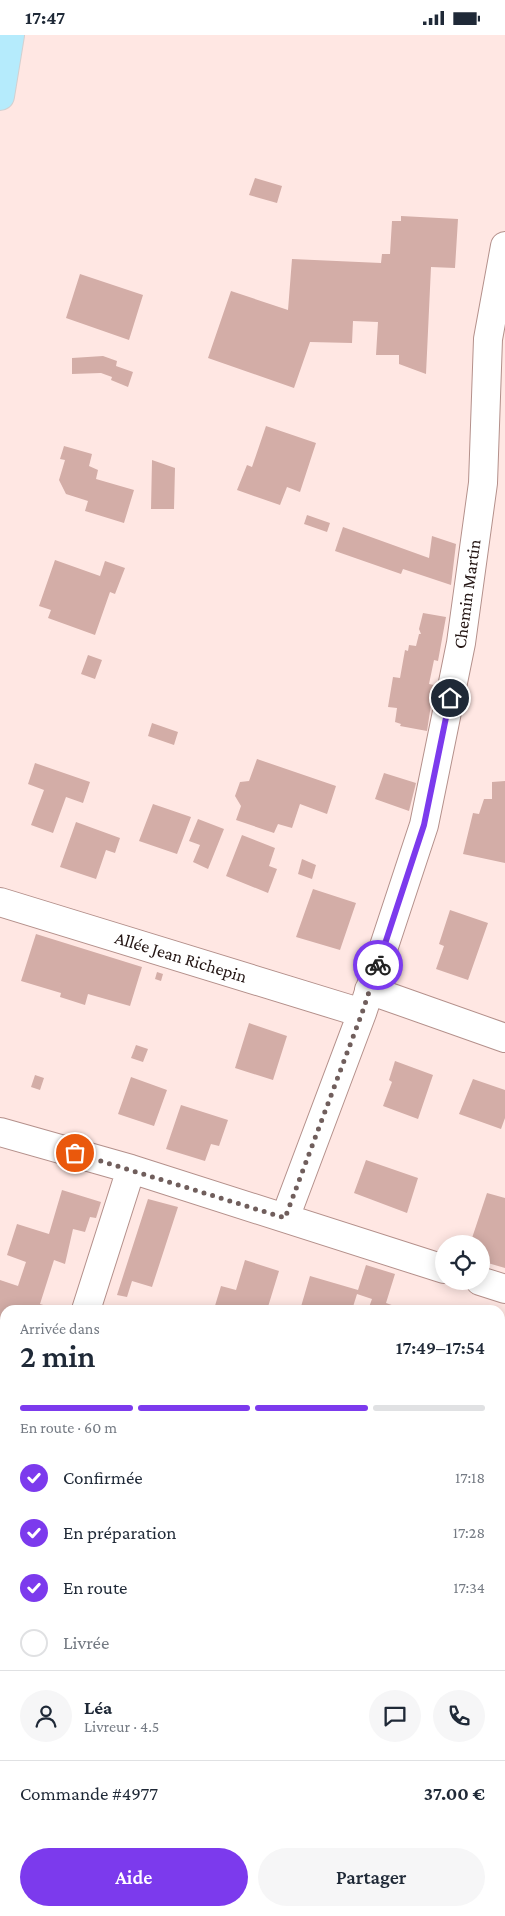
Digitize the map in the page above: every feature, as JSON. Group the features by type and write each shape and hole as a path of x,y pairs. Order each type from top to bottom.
{"main road":[{"path":"0,96 10,35"}],"street":[{"name":"Chemin Martin","path":"285,1218 366,1002 424,825 461,643 483,483 488,339 505,246"},
{"name":"Allée Jean Richepin","path":"0,902 505,1038"},
{"path":"0,1133 131,1169 435,1266"},
{"path":"88,1305 131,1169"},
{"path":"490,1284 505,1289"}],"building":[{"path":"255,178 282,186 277,203 249,195"},
{"path":"401,216 458,219 455,268 431,267 426,374 399,364 399,355 376,355 378,322 353,321 352,343 310,342 294,388 208,358 231,291 288,310 292,259 381,263 382,254 390,254 392,221 401,221"},
{"path":"80,274 143,295 129,340 66,318"},
{"path":"103,356 117,361 116,366 133,372 128,387 111,380 112,377 101,373 72,374 72,358"},
{"path":"266,426 316,443 300,492 287,487 280,505 237,490 247,465 252,467"},
{"path":"64,446 92,454 89,466 98,470 96,479 134,490 124,523 85,511 88,501 66,494 59,480 65,460 60,459"},
{"path":"152,460 175,468 174,509 151,509"},
{"path":"307,515 330,523 327,532 304,524"},
{"path":"343,527 429,558 432,536 456,544 451,585 403,569 401,574 335,551"},
{"path":"55,560 100,576 105,561 125,568 115,594 110,592 95,635 48,618 51,610 39,606"},
{"path":"423,613 446,617 438,661 434,660 429,684 434,685 427,731 400,726 401,724 395,722 397,708 388,707 393,677 400,678 405,650 408,651 409,645 416,646 419,634 421,634 419,629"},
{"path":"88,655 102,660 95,679 81,674"},
{"path":"152,723 178,732 174,745 148,736"},
{"path":"257,759 336,786 327,814 300,804 292,828 278,824 274,833 236,820 241,806 235,796 240,782 249,781"},
{"path":"35,763 90,782 83,803 66,797 53,833 31,825 44,790 28,784"},
{"path":"384,773 416,783 409,811 375,799"},
{"path":"505,781 505,863 463,854 473,813 479,814 484,799 492,799 492,782"},
{"path":"153,804 191,817 177,854 139,841"},
{"path":"198,819 224,829 208,869 193,862 200,845 189,841"},
{"path":"76,822 120,838 115,853 106,850 96,879 60,867"},
{"path":"242,835 275,848 269,866 277,869 268,893 226,876"},
{"path":"302,859 316,865 312,879 298,874"},
{"path":"313,889 356,903 340,950 296,937"},
{"path":"450,910 488,923 468,980 436,969 444,946 439,944"},
{"path":"36,934 142,967 130,1006 88,994 85,1005 60,997 61,993 21,981"},
{"path":"157,972 163,974 161,981 155,979"},
{"path":"249,1023 287,1036 273,1080 235,1068"},
{"path":"136,1045 148,1049 143,1062 131,1058"},
{"path":"395,1061 433,1075 418,1119 383,1106 392,1082 389,1080"},
{"path":"35,1075 44,1078 40,1090 31,1087"},
{"path":"131,1077 167,1090 154,1126 118,1114"},
{"path":"473,1079 505,1090 505,1118 501,1129 459,1114"},
{"path":"181,1105 228,1120 219,1146 211,1144 205,1161 166,1149"},
{"path":"366,1160 418,1178 407,1213 354,1193"},
{"path":"62,1190 101,1202 96,1218 90,1217 85,1232 73,1229 65,1264 54,1260 40,1304 43,1305 0,1305 0,1280 18,1286 26,1262 7,1255 17,1224 49,1234"},
{"path":"487,1193 505,1198 505,1268 490,1264 490,1235 473,1235"},
{"path":"148,1199 178,1207 152,1287 132,1281 127,1297 117,1295"},
{"path":"245,1260 279,1271 269,1305 215,1305 221,1286 236,1290"},
{"path":"366,1265 395,1274 386,1303 392,1305 370,1305 372,1299 357,1294 354,1305 301,1305 310,1276 358,1290"}],"way so far":[{"path":"75,1153 285,1218 362,1013 378,965"}],"route":[{"path":"378,965 424,825 450,698"}]}
